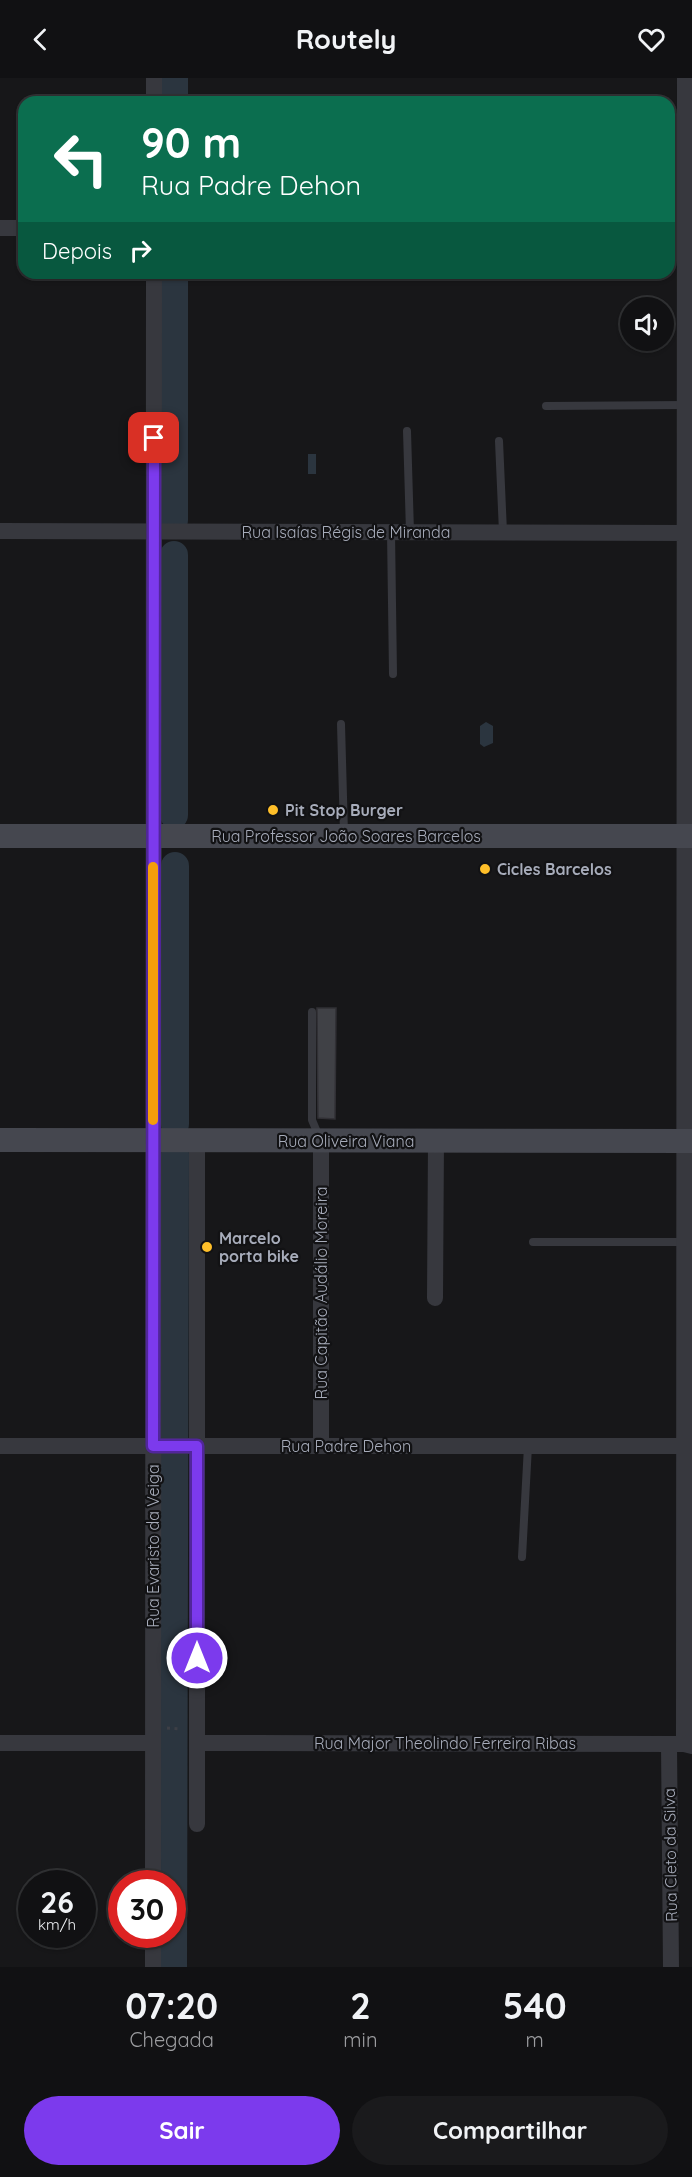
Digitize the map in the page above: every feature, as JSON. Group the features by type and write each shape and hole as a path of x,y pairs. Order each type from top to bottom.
{"main road":[{"name":"Rua Professor João Soares Barcelos","path":"0,836 688,836"},
{"name":"Rua Oliveira Viana","path":"0,1140 688,1141"}],"street":[{"path":"154,78 154,96"},
{"name":"Rua Cleto da Silva","path":"671,1967 682,1745 688,1446 685,1242 688,1141 688,533 682,228 677,136 685,78"},
{"path":"0,228 18,228"},
{"name":"Rua Evaristo da Veiga","path":"153,1870 154,279"},
{"name":"Rua Isaías Régis de Miranda","path":"0,531 688,533"},
{"path":"197,1141 197,1824"},
{"name":"Rua Capitão Audálio Moreira","path":"321,1141 321,1446"},
{"path":"435,1298 436,1141"},
{"name":"Rua Padre Dehon","path":"0,1446 688,1446"},
{"path":"0,1743 153,1736"},
{"name":"Rua Major Theolindo Ferreira Ribas","path":"197,1736 682,1745"},
{"path":"153,1948 153,1967"}],"lane":[{"path":"546,406 685,405"},
{"path":"407,431 410,532"},
{"path":"500,441 503,532"},
{"path":"391,532 393,674"},
{"path":"341,724 344,836"},
{"path":"312,1012 312,1120 321,1141"},
{"path":"533,1242 685,1242"},
{"path":"522,1557 528,1446"}],"path":[{"path":"153,1736 197,1736"}],"shaded area":[{"path":"308,454 316,454 316,474 308,474"},
{"path":"486,722 493,726 493,743 484,747 480,744 480,726"}],"building":[{"path":"317,1008 336,1008 335,1119 318,1118"}],"waterway":[{"path":"174,78 174,96"},
{"path":"174,279 174,520"},
{"path":"174,555 174,815"},
{"path":"175,866 175,1124"},
{"path":"173,1967 175,1154"}],"slow traffic":[{"path":"153,867 153,1120"}],"place":[{"name":"Pit Stop Burger","path":"273,810"},
{"name":"Cicles Barcelos","path":"485,869"},
{"name":"Marcelo porta bike","path":"207,1247"}],"route":[{"path":"154,438 153,1446 197,1446 197,1658"}]}
